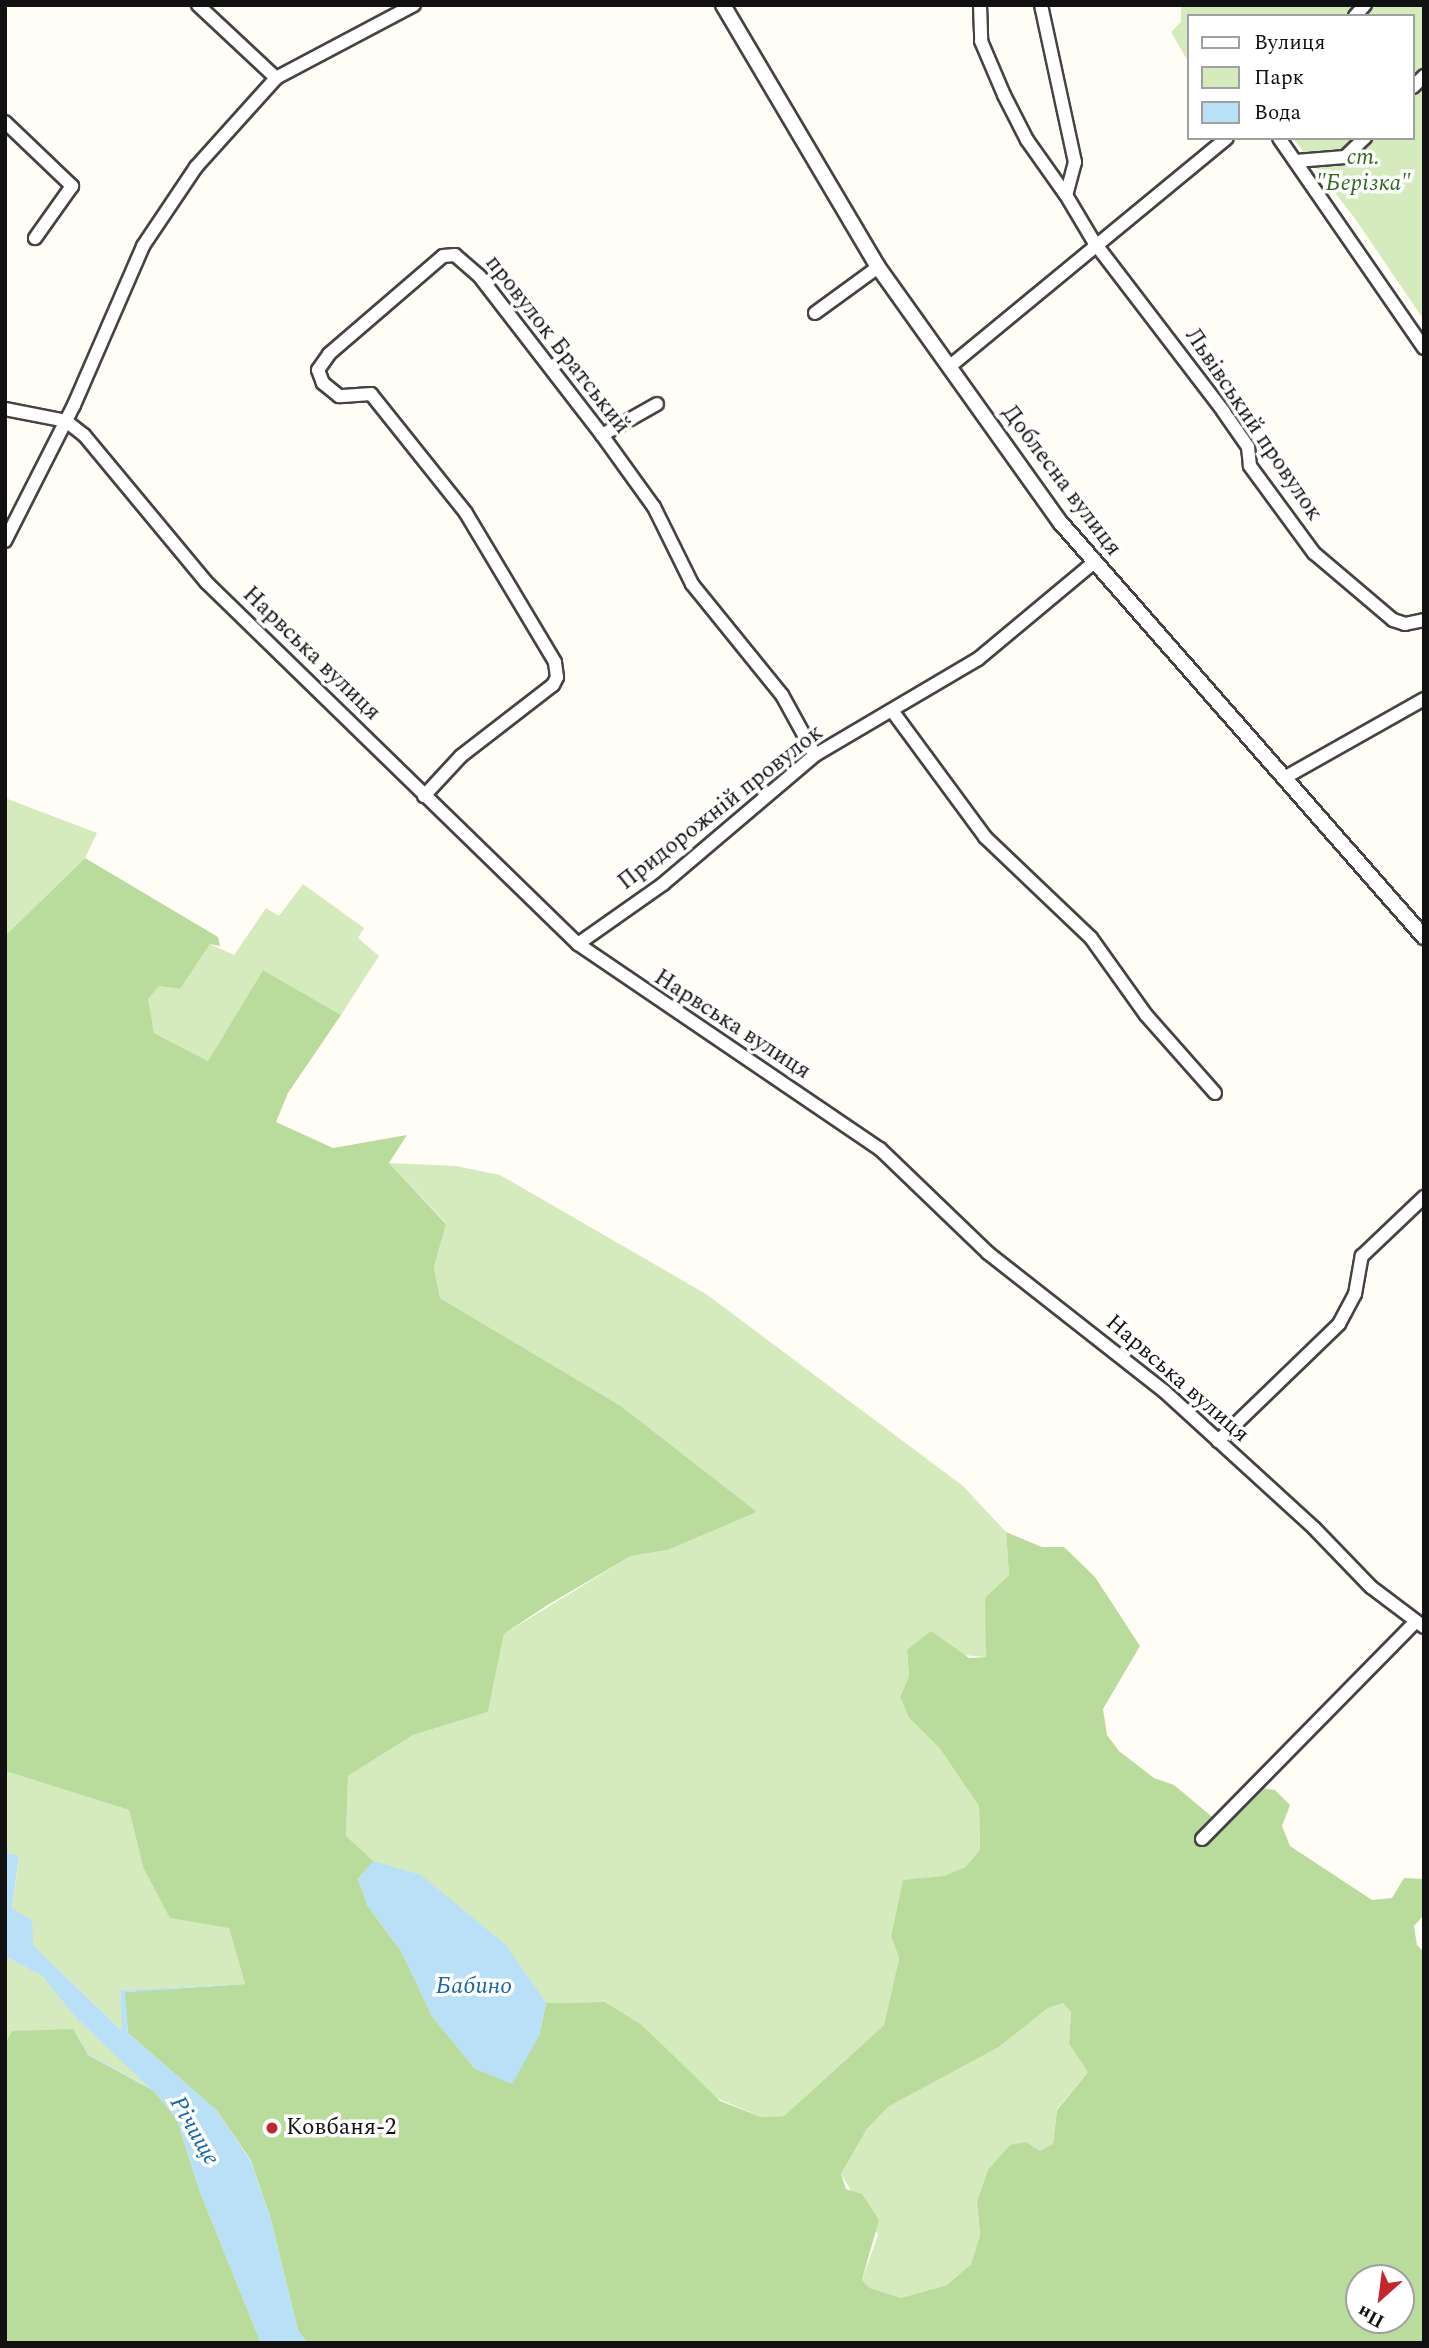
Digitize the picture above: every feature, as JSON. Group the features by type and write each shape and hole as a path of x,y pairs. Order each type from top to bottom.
{"street":[{"path":"198,5 276,78"},
{"path":"5,541 66,421 121,290 161,216 196,167 276,78 414,5"},
{"name":"Доблесна вулиця","path":"723,5 878,267 1093,564 1424,937"},
{"name":"Львівський провулок","path":"980,5 981,41 995,76 1027,139 1098,246 1248,447 1250,466 1314,553 1393,620 1405,624 1424,620"},
{"path":"1041,5 1075,162 1066,195"},
{"path":"5,122 72,186 35,238"},
{"path":"949,367 1225,140"},
{"path":"1280,140 1424,348"},
{"path":"1296,161 1345,157 1363,140"},
{"name":"провулок Братський","path":"424,796 461,756 553,685 555,662 466,513 378,401 366,393 339,396 323,383 318,370 329,354 435,261 455,255 512,316 554,379 602,435 654,507 692,584 782,695 815,755"},
{"path":"815,313 878,267"},
{"path":"602,435 657,404"},
{"path":"5,409 66,421"},
{"name":"Нарвська вулиця","path":"66,421 84,435 206,582 578,944 880,1149 988,1253 1164,1391 1314,1528 1371,1587 1419,1624 1202,1839"},
{"name":"Придорожній провулок","path":"578,944 663,884 815,755 893,712 978,659 1093,564"},
{"path":"1284,778 1424,699"},
{"path":"893,712 985,837 1091,938 1146,1016 1214,1093"},
{"path":"1218,1441 1339,1324 1355,1294 1363,1256 1424,1197"}],"green space":[{"path":"1181,5 1357,5 1349,14 1188,14 1188,61 1171,32 1181,22"},
{"name":"ст. \"Берізка\"","path":"1375,5 1424,5 1424,320 1356,220 1295,140 1415,140 1415,14 1368,14"},
{"path":"5,798 97,833 85,858 5,936"},
{"path":"85,858 218,937 220,946 210,944 180,989 159,986 148,999 154,1033 208,1061 263,970 341,1015 288,1093 276,1122 333,1148 407,1135 389,1163 446,1224 434,1267 440,1298 621,1406 757,1512 668,1550 631,1556 546,1606 504,1634 488,1712 413,1735 348,1776 346,1836 373,1861 358,1879 368,1906 401,1951 432,2016 475,2069 539,2036 546,2003 605,2002 642,2025 720,2101 761,2117 784,2116 884,2025 899,1958 891,1936 903,1880 944,1876 965,1867 980,1850 979,1806 940,1749 909,1718 900,1697 909,1676 907,1650 931,1631 969,1658 986,1657 985,1598 1009,1575 1006,1532 1042,1547 1064,1547 1095,1577 1140,1646 1103,1709 1107,1735 1119,1751 1154,1778 1174,1785 1216,1820 1253,1787 1275,1790 1290,1805 1282,1826 1290,1846 1372,1900 1392,1898 1404,1878 1424,1879 1424,1915 1414,1926 1417,1945 1424,1952 1424,2343 308,2343 298,2331 270,2216 250,2159 217,2111 128,2033 124,1992 245,1984 229,1928 170,1918 143,1867 129,1810 5,1771 5,936","holes":["1063,2003 1071,2012 1069,2044 1088,2072 1057,2110 1053,2144 1040,2151 1026,2142 1010,2145 988,2170 977,2202 980,2235 971,2264 947,2285 901,2298 870,2288 862,2280 879,2220 862,2194 846,2189 841,2174 867,2129 888,2107 999,2047 1048,2008"]},
{"path":"303,884 364,928 358,938 379,956 341,1015 263,970 208,1061 154,1033 147,999 159,986 180,989 210,944 234,955 266,908 279,916"},
{"path":"389,1163 456,1166 500,1175 706,1294 963,1486 1006,1532 1009,1575 986,1657 907,1650 909,1676 900,1697 909,1718 940,1749 979,1806 980,1850 965,1867 944,1876 903,1881 891,1936 899,1958 884,2025 784,2116 761,2117 716,2098 642,2025 605,2002 546,2003 512,2084 475,2069 432,2016 346,1836 348,1776 413,1735 488,1712 504,1634 631,1556 668,1550 757,1512 621,1406 440,1298 434,1267 446,1223"},
{"path":"5,1771 129,1810 143,1867 229,1928 245,1984 120,1990 123,2032 33,1945 12,1909 19,1857 5,1852"},
{"path":"6,1956 42,1976 74,2016 154,2090 88,2054 12,2031 5,2044"},
{"path":"1063,2002 1071,2012 1069,2044 1088,2072 1057,2109 1053,2144 977,2202 980,2235 971,2264 947,2285 901,2298 870,2288 862,2280 878,2235 841,2174 867,2129 888,2107 999,2047 1048,2008"},
{"path":"73,2029 88,2055 154,2091 177,2119 199,2189 261,2343 5,2343 5,2044 12,2031"}],"water":[{"name":"Річище","path":"5,1852 19,1856 12,1908 32,1920 33,1945 122,2031 120,1990 245,1984 125,1992 128,2033 217,2111 250,2160 270,2216 298,2331 308,2343 261,2343 199,2189 177,2119 154,2091 88,2055 73,2029 88,2054 150,2088 74,2016 42,1976 5,1956"},
{"name":"Бабино","path":"373,1861 421,1875 506,1945 546,2003 539,2036 512,2084 475,2069 432,2016 401,1951 368,1906 358,1879"}],"place":[{"name":"Ковбаня-2","path":"272,2128"}]}
